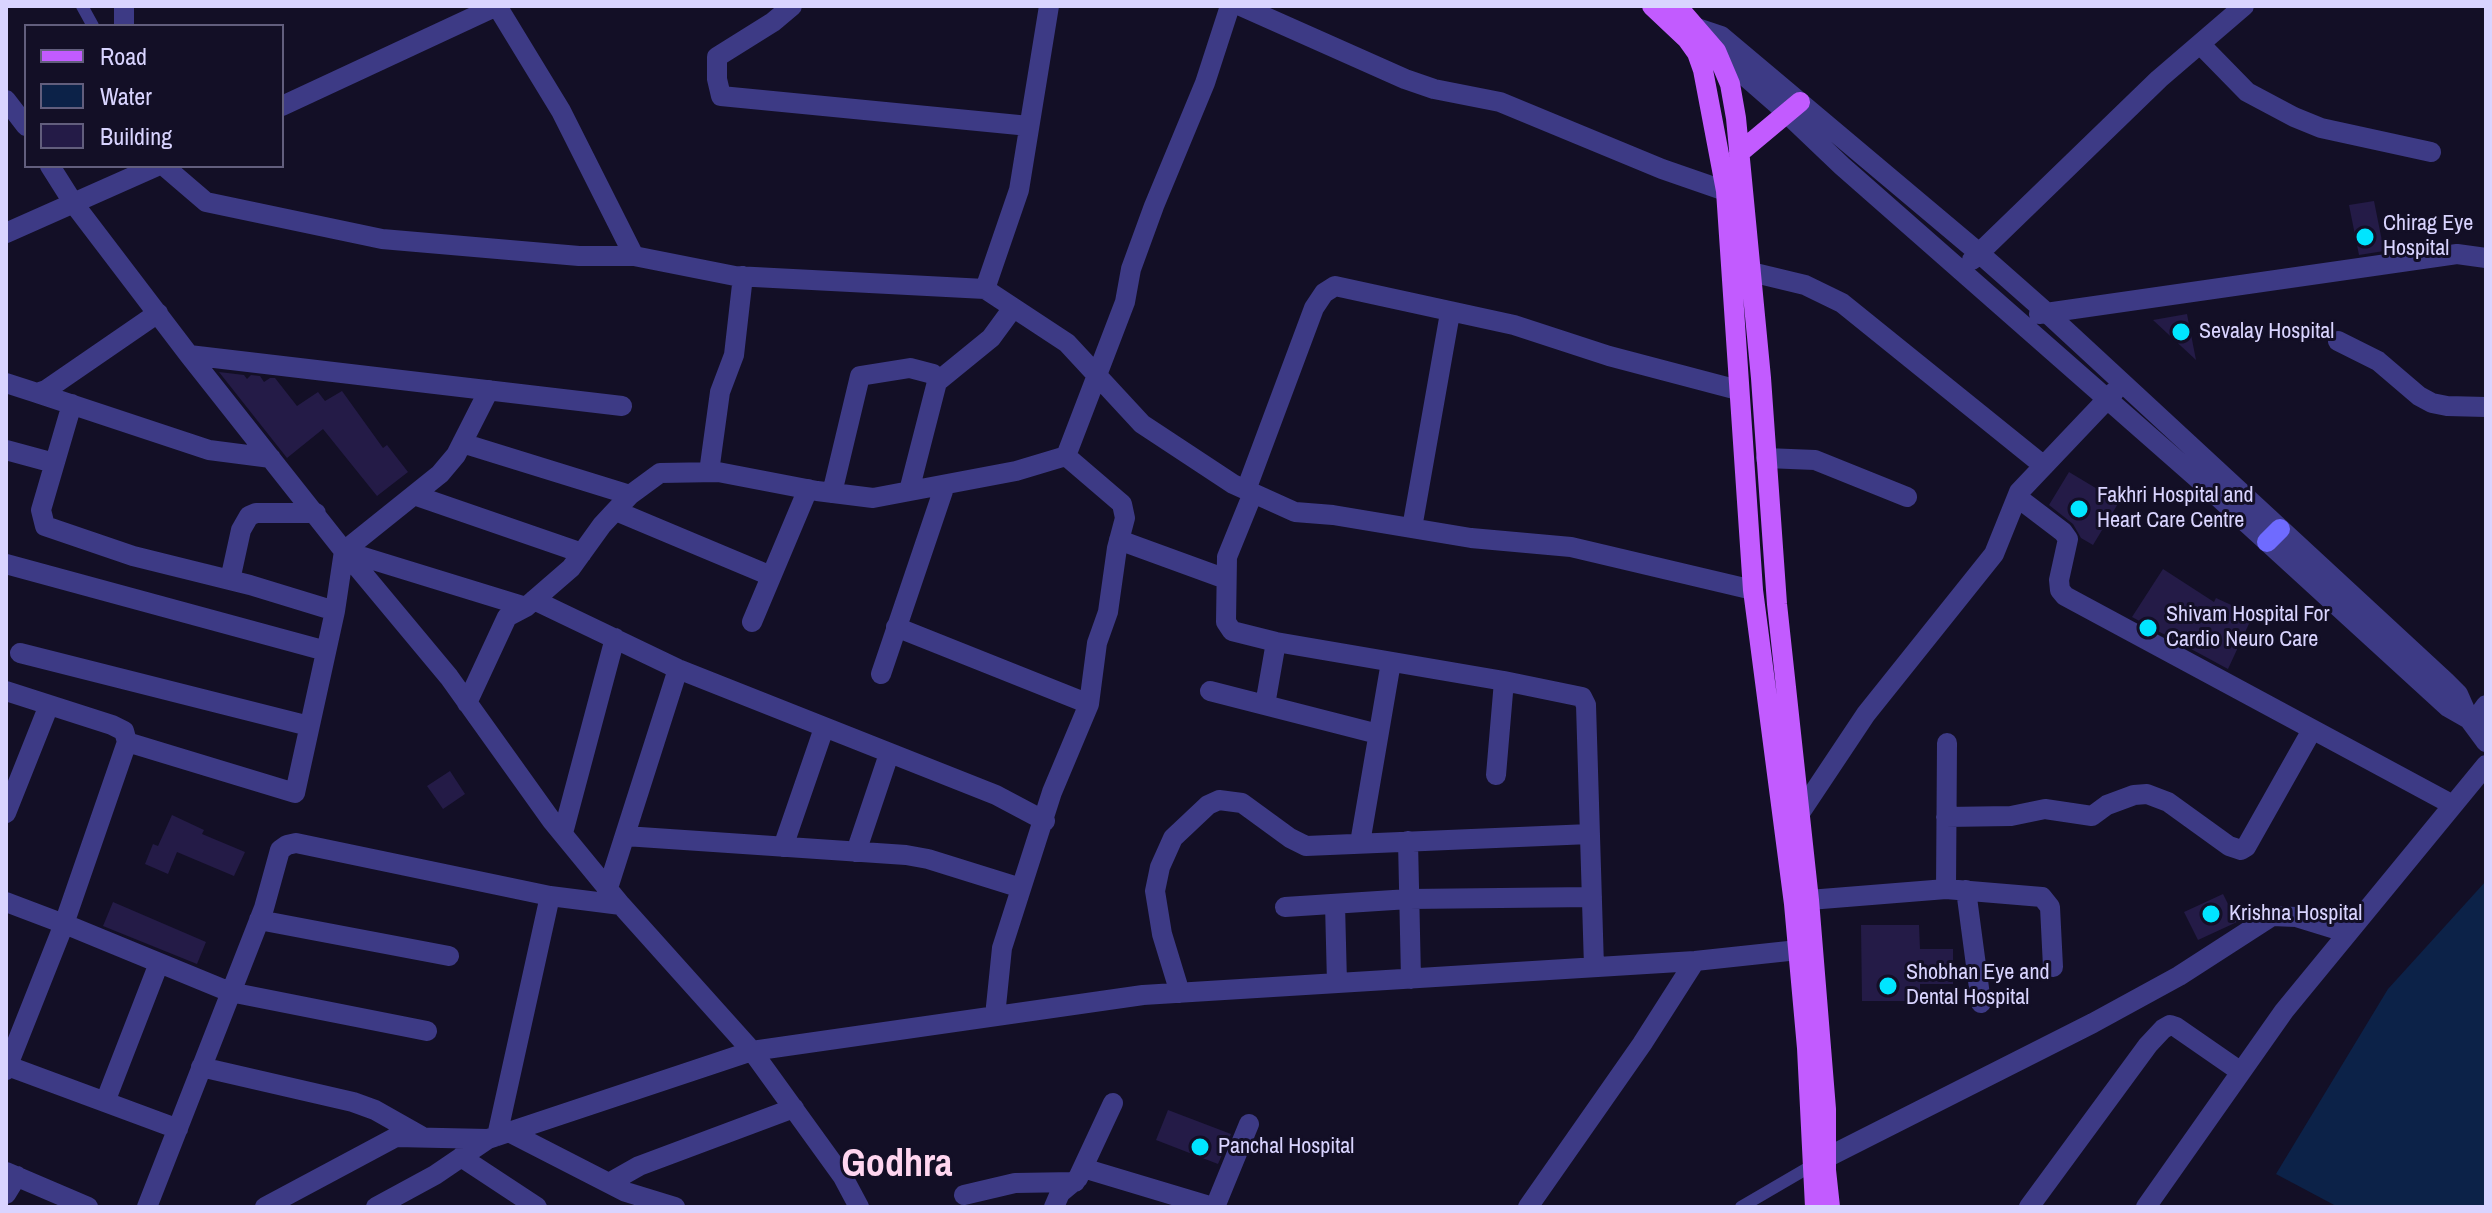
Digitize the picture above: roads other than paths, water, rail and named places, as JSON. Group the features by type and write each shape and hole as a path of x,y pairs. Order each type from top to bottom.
{"main road":[{"path":"1652,6 1673,13 1693,36 1716,51 1730,84 1739,153 1735,194 1738,390 1753,590 1798,950 1820,1161 1830,1207"},
{"path":"1693,36 1735,194 1751,272 1779,619 1809,900 1826,1109 1815,1207"},
{"path":"1739,153 1794,108"}],"street":[{"path":"284,105 497,6 561,111 634,256"},
{"path":"792,6 773,22 717,57 721,96 1029,126"},
{"path":"985,289 1019,190 1049,6"},
{"path":"1066,456 1125,302 1131,269 1205,83 1230,6"},
{"path":"1241,6 1405,79 1434,89 1510,106 1662,169 1735,194"},
{"path":"1960,271 2159,79 2200,44 2227,14 2244,6"},
{"path":"1693,36 1721,36 1960,271 2107,400 2274,535"},
{"path":"2200,44 2247,92 2294,117 2321,128 2431,152"},
{"path":"1716,51 1979,253 2047,313 2122,383 2448,707 2471,721 2486,742"},
{"path":"6,100 24,123"},
{"path":"51,168 74,204 189,355 344,551 449,677 563,833 621,905 752,1051 843,1177 859,1207"},
{"path":"6,233 153,168"},
{"path":"166,168 206,202 382,239 579,256 634,256 743,276 985,289 1067,343 1142,424 1199,463 1250,492 1295,512 1333,515 1471,538 1571,547 1753,590"},
{"path":"2013,318 2457,254 2486,258"},
{"path":"1751,272 1805,285 1842,303 2044,466"},
{"path":"709,472 720,392 734,355 743,276"},
{"path":"1594,967 1586,705 1582,697 1239,634 1228,628 1227,557 1314,308 1324,293 1335,286 1514,325 1609,356 1738,390"},
{"path":"909,491 937,382 991,338 1013,308"},
{"path":"37,393 46,390 158,313"},
{"path":"1412,528 1450,313"},
{"path":"2338,341 2378,361 2419,396 2432,403 2486,407"},
{"path":"189,355 622,406"},
{"path":"832,493 860,376 910,368 933,374 937,382"},
{"path":"6,383 209,450 271,458"},
{"path":"1800,813 1866,714 1994,554 2017,497 2122,383"},
{"path":"127,742 295,793 335,611 344,551 440,474 456,455 489,390"},
{"path":"72,404 41,510 45,526 133,556 335,611"},
{"path":"462,443 630,495"},
{"path":"6,450 54,463"},
{"path":"467,703 507,617 530,603 571,568 630,495 660,473 709,472 873,498 1016,471 1066,456"},
{"path":"995,1016 1002,948 1052,792 1089,704 1097,643 1108,612 1125,518 1122,504 1066,456"},
{"path":"1766,458 1815,460 1907,497"},
{"path":"881,674 945,485"},
{"path":"752,622 808,489"},
{"path":"414,495 582,553"},
{"path":"2017,497 2068,539 2059,580 2060,590 2065,596 2453,805"},
{"path":"616,511 771,576"},
{"path":"230,580 241,530 249,516 256,513 316,513"},
{"path":"1119,540 1226,579"},
{"path":"344,551 530,603 615,638 678,669 996,795 1045,821"},
{"path":"6,564 326,651"},
{"path":"896,627 1089,704"},
{"path":"563,833 615,638"},
{"path":"1265,705 1276,642"},
{"path":"20,653 309,726"},
{"path":"1360,843 1391,662"},
{"path":"608,888 678,669"},
{"path":"1496,775 1504,681"},
{"path":"6,691 112,725 124,731 127,742 64,924 7,1068 178,1129"},
{"path":"1210,691 1378,734"},
{"path":"8,804 49,705"},
{"path":"2471,721 2486,705"},
{"path":"783,847 824,728"},
{"path":"1946,817 2011,816 2045,809 2092,816 2107,805 2134,795 2147,794 2168,802 2229,846 2241,850 2246,847 2312,730"},
{"path":"1947,743 1946,817 1956,889 1981,1003"},
{"path":"856,852 889,754"},
{"path":"2146,1207 2284,1011 2486,765"},
{"path":"1180,993 1162,934 1155,891 1160,867 1173,838 1208,805 1219,800 1242,803 1306,846 1590,834"},
{"path":"625,836 928,859 1021,888"},
{"path":"1408,841 1411,979"},
{"path":"147,1207 259,920 280,850 287,845 296,843 550,896 621,905"},
{"path":"1809,900 1956,889 2034,895 2046,899 2050,907 2053,967"},
{"path":"498,1135 550,896"},
{"path":"1285,907 1409,899 1592,897"},
{"path":"6,902 230,992 427,1031"},
{"path":"1335,904 1337,983"},
{"path":"1820,1161 2179,976 2272,916 2296,917 2348,933"},
{"path":"259,920 449,956"},
{"path":"376,1207 409,1199 461,1157 498,1135 752,1051 1143,995 1695,961 1798,950"},
{"path":"1528,1207 1642,1044 1695,961"},
{"path":"105,1102 159,963"},
{"path":"2029,1207 2163,1029 2170,1025 2176,1027 2241,1072"},
{"path":"201,1067 353,1102 375,1110 424,1138"},
{"path":"1054,1207 1060,1193 1079,1175 1113,1103"},
{"path":"609,1183 639,1166 794,1108"},
{"path":"964,1195 1015,1183 1079,1175 1214,1207 1249,1124"},
{"path":"265,1207 396,1137 498,1135 636,1195 675,1207"},
{"path":"461,1157 537,1207"},
{"path":"10,1181 88,1207"}],"lane":[{"path":"82,6 92,24"},
{"path":"1741,1207 1820,1161"}],"water":[{"path":"2486,881 2486,1207 2338,1207 2276,1174 2388,989"}],"place":[{"name":"Chirag Eye Hospital","path":"2365,237"},
{"name":"Sevalay Hospital","path":"2181,332"},
{"name":"Fakhri Hospital and Heart Care Centre","path":"2079,509"},
{"name":"Shivam Hospital For Cardio Neuro Care","path":"2148,628"},
{"name":"Krishna Hospital","path":"2211,914"},
{"name":"Shobhan Eye and Dental Hospital","path":"1888,986"},
{"name":"Panchal Hospital","path":"1200,1147"}],"district":[{"name":"Godhra","path":"897,1166"}]}
